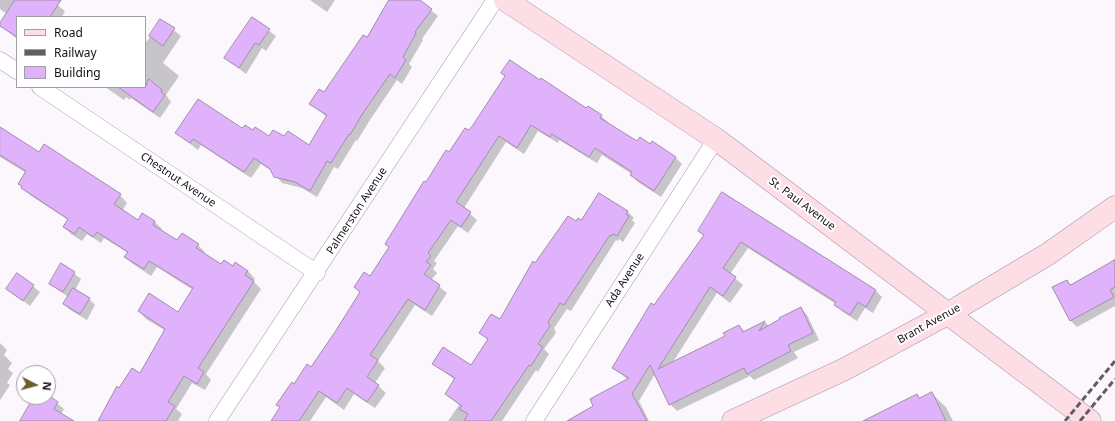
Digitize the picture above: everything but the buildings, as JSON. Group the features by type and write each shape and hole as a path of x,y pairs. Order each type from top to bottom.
{"main road":[{"name":"St. Paul Avenue","path":"505,0 716,139 949,313 1090,421"},
{"name":"Brant Avenue","path":"733,421 845,369 949,313 1048,254 1115,207"}],"street":[{"name":"Palmerston Avenue","path":"217,421 317,273 495,0"},
{"path":"0,60 16,70"},
{"name":"Chestnut Avenue","path":"41,88 317,273"},
{"name":"Ada Avenue","path":"534,421 716,139"}],"railway":[{"path":"1065,421 1115,361"},
{"path":"1080,421 1115,379"}]}
